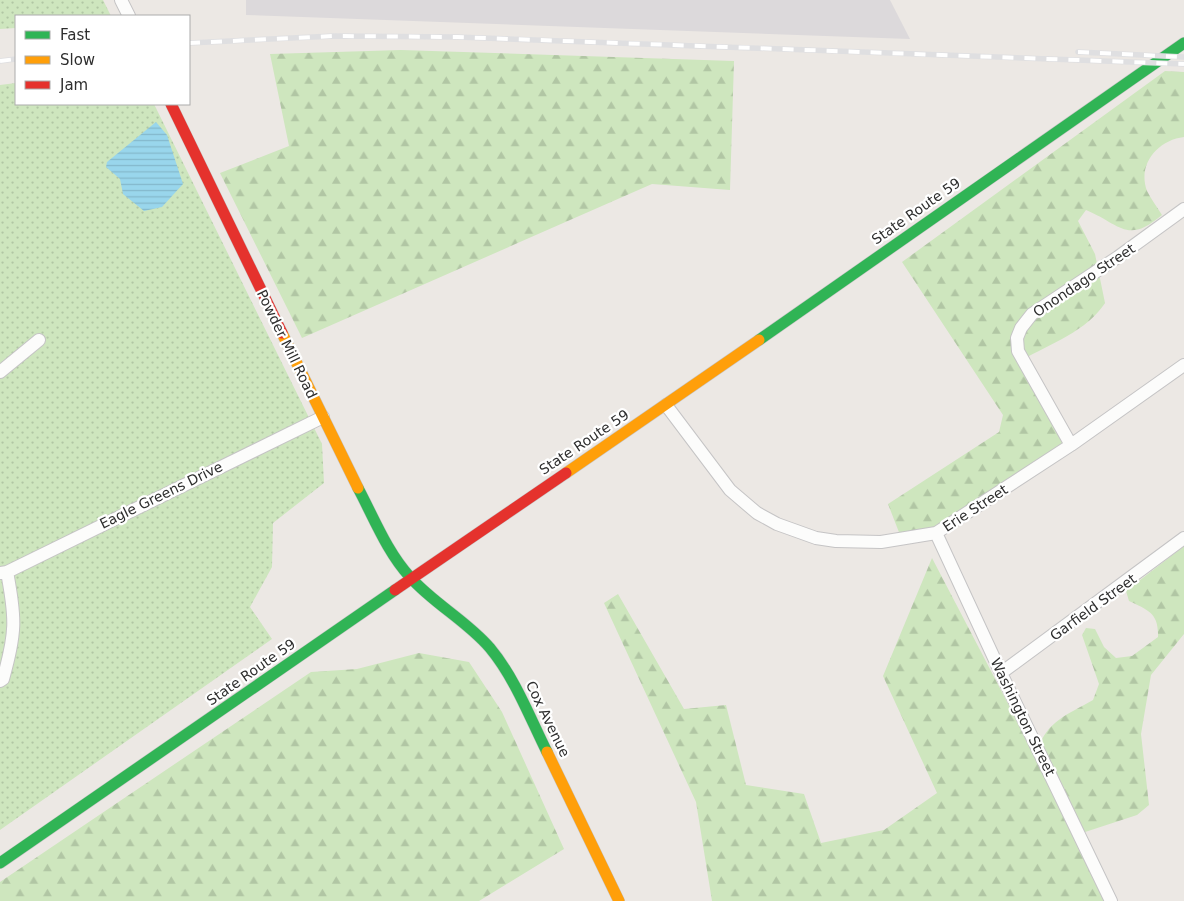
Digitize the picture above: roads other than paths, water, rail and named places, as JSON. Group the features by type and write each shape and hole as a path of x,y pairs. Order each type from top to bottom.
{"main road":[{"name":"State Route 59","path":"0,863 666,405 1184,43"},
{"name":"Powder Mill Road","path":"171,105 323,417 396,561 411,580"},
{"name":"Cox Avenue","path":"411,580 457,616 490,648 510,677 619,901"}],"street":[{"path":"121,0 128,15"},
{"name":"Onondago Street","path":"1071,445 1018,351 1017,338 1021,328 1032,314 1118,257 1184,210"},
{"path":"0,372 39,340"},
{"name":"Erie Street","path":"666,405 730,490 757,513 777,524 816,538 836,541 881,542 936,533 1071,445 1184,366"},
{"name":"Eagle Greens Drive","path":"3,572 323,417"},
{"name":"Washington Street","path":"936,533 1111,901"},
{"name":"Garfield Street","path":"1001,673 1184,538"},
{"path":"0,681 5,670 14,636 15,612 3,572"}],"water":[{"path":"156,122 167,135 183,184 162,207 144,211 123,194 120,179 106,167 107,162"}],"railway":[{"path":"190,43 334,36 457,37 1184,64"},
{"path":"1078,52 1184,57"},
{"path":"0,61 15,59"}]}
